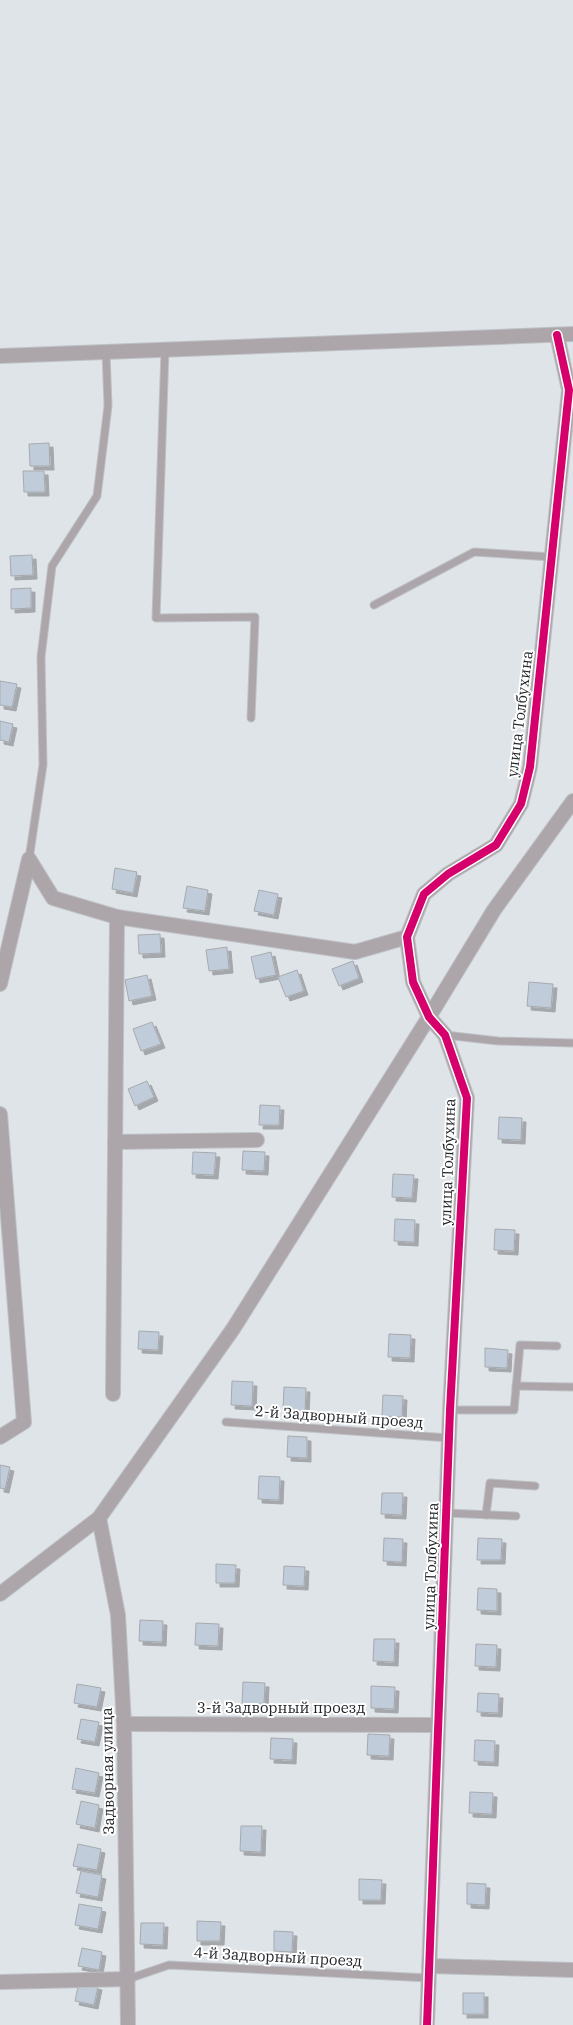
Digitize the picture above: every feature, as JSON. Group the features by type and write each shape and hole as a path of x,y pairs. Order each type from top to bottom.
{"street":[{"path":"0,356 573,334"},
{"name":"улица Толбухина","path":"427,2025 450,1410 467,1098 445,1035 429,1017 413,982 407,937 424,894 448,874 496,845 521,804 530,767 569,390 557,335"},
{"path":"0,1594 100,1518 233,1329 494,910 573,801"},
{"path":"29,859 53,898 117,917 355,952 407,937"},
{"path":"0,984 29,859"},
{"path":"113,1394 117,917"},
{"path":"0,1114 24,1422 0,1437"},
{"path":"115,1142 258,1140"},
{"name":"Задворная улица","path":"100,1518 118,1615 124,1724 128,2025"},
{"name":"3-й Задворный проезд","path":"124,1724 438,1725"},
{"path":"429,1972 573,1970"},
{"path":"0,1982 128,1980"}],"lane":[{"path":"165,350 156,618 256,617 251,718"},
{"path":"29,859 43,765 41,657 52,566 97,496 108,406 106,352"},
{"path":"374,605 474,552 552,557"},
{"path":"445,1035 498,1041 573,1043"},
{"path":"450,1410 514,1410 520,1344 557,1346"},
{"path":"516,1386 573,1387"},
{"name":"2-й Задворный проезд","path":"226,1422 449,1438"},
{"path":"486,1515 490,1483 535,1486"},
{"path":"446,1513 516,1516"},
{"name":"4-й Задворный проезд","path":"128,1980 169,1965 429,1972"}],"building":[{"path":"49,443 50,466 30,466 29,444"},
{"path":"23,471 44,471 45,492 24,492"},
{"path":"32,555 33,575 11,576 10,556"},
{"path":"31,588 31,608 11,609 11,589"},
{"path":"0,681 17,684 12,707 0,705"},
{"path":"0,721 13,724 9,742 0,740"},
{"path":"115,868 137,872 133,893 112,889"},
{"path":"187,886 208,890 205,911 183,908"},
{"path":"259,890 278,894 274,915 254,911"},
{"path":"160,934 161,953 139,954 138,935"},
{"path":"227,947 229,969 209,971 206,950"},
{"path":"271,952 276,975 256,979 251,957"},
{"path":"353,961 359,978 339,986 332,969"},
{"path":"297,970 304,991 286,997 278,977"},
{"path":"147,975 152,996 129,1001 125,980"},
{"path":"529,982 553,984 551,1008 527,1006"},
{"path":"152,1022 161,1044 141,1051 133,1029"},
{"path":"147,1081 154,1097 135,1106 128,1089"},
{"path":"260,1105 280,1106 279,1125 259,1125"},
{"path":"499,1117 522,1118 521,1140 498,1139"},
{"path":"243,1151 265,1152 264,1171 242,1170"},
{"path":"193,1152 216,1153 214,1175 192,1174"},
{"path":"393,1174 414,1175 412,1198 392,1197"},
{"path":"395,1219 415,1220 414,1242 394,1241"},
{"path":"495,1229 515,1230 514,1251 494,1250"},
{"path":"139,1331 159,1332 158,1350 138,1349"},
{"path":"389,1334 411,1335 410,1358 388,1357"},
{"path":"485,1348 508,1350 507,1368 485,1367"},
{"path":"232,1381 253,1382 252,1406 231,1405"},
{"path":"284,1387 306,1388 305,1411 283,1410"},
{"path":"383,1395 403,1396 402,1417 382,1416"},
{"path":"288,1436 307,1437 307,1458 287,1457"},
{"path":"0,1465 10,1467 5,1489 0,1488"},
{"path":"259,1476 280,1477 279,1500 258,1499"},
{"path":"382,1493 403,1493 402,1515 381,1514"},
{"path":"384,1538 403,1539 402,1562 383,1561"},
{"path":"478,1538 502,1539 501,1560 477,1560"},
{"path":"216,1564 236,1565 235,1583 216,1583"},
{"path":"284,1566 305,1567 304,1586 283,1585"},
{"path":"478,1588 497,1589 497,1611 477,1610"},
{"path":"140,1620 163,1621 162,1642 139,1641"},
{"path":"196,1623 219,1624 218,1646 195,1645"},
{"path":"374,1639 395,1639 394,1662 373,1661"},
{"path":"476,1644 497,1645 496,1667 475,1666"},
{"path":"243,1682 265,1683 264,1704 242,1704"},
{"path":"77,1684 101,1688 97,1707 74,1703"},
{"path":"371,1686 395,1687 394,1709 371,1708"},
{"path":"478,1693 499,1694 498,1713 477,1712"},
{"path":"81,1719 99,1722 95,1742 77,1739"},
{"path":"368,1734 390,1735 389,1756 367,1755"},
{"path":"271,1738 293,1739 292,1760 270,1759"},
{"path":"475,1740 495,1741 494,1762 474,1761"},
{"path":"76,1768 99,1773 95,1793 72,1789"},
{"path":"470,1792 493,1793 492,1814 469,1813"},
{"path":"81,1801 99,1805 95,1828 76,1824"},
{"path":"241,1826 262,1826 261,1852 240,1851"},
{"path":"78,1844 101,1849 97,1870 73,1866"},
{"path":"81,1871 102,1875 98,1897 76,1893"},
{"path":"359,1879 382,1880 381,1900 359,1900"},
{"path":"467,1883 486,1884 485,1905 467,1904"},
{"path":"79,1904 102,1908 98,1929 75,1925"},
{"path":"197,1921 221,1922 220,1941 197,1941"},
{"path":"141,1923 164,1923 163,1945 140,1944"},
{"path":"274,1931 293,1932 292,1952 274,1951"},
{"path":"82,1948 102,1952 99,1970 78,1966"},
{"path":"79,1982 98,1986 94,2005 75,2001"},
{"path":"463,1993 484,1993 484,2014 463,2014"}],"cycle path":[{"path":"427,2025 450,1410 467,1098 445,1035 429,1017 413,982 407,937 424,894 448,874 496,845 521,804 530,767 569,390 557,335"}]}
